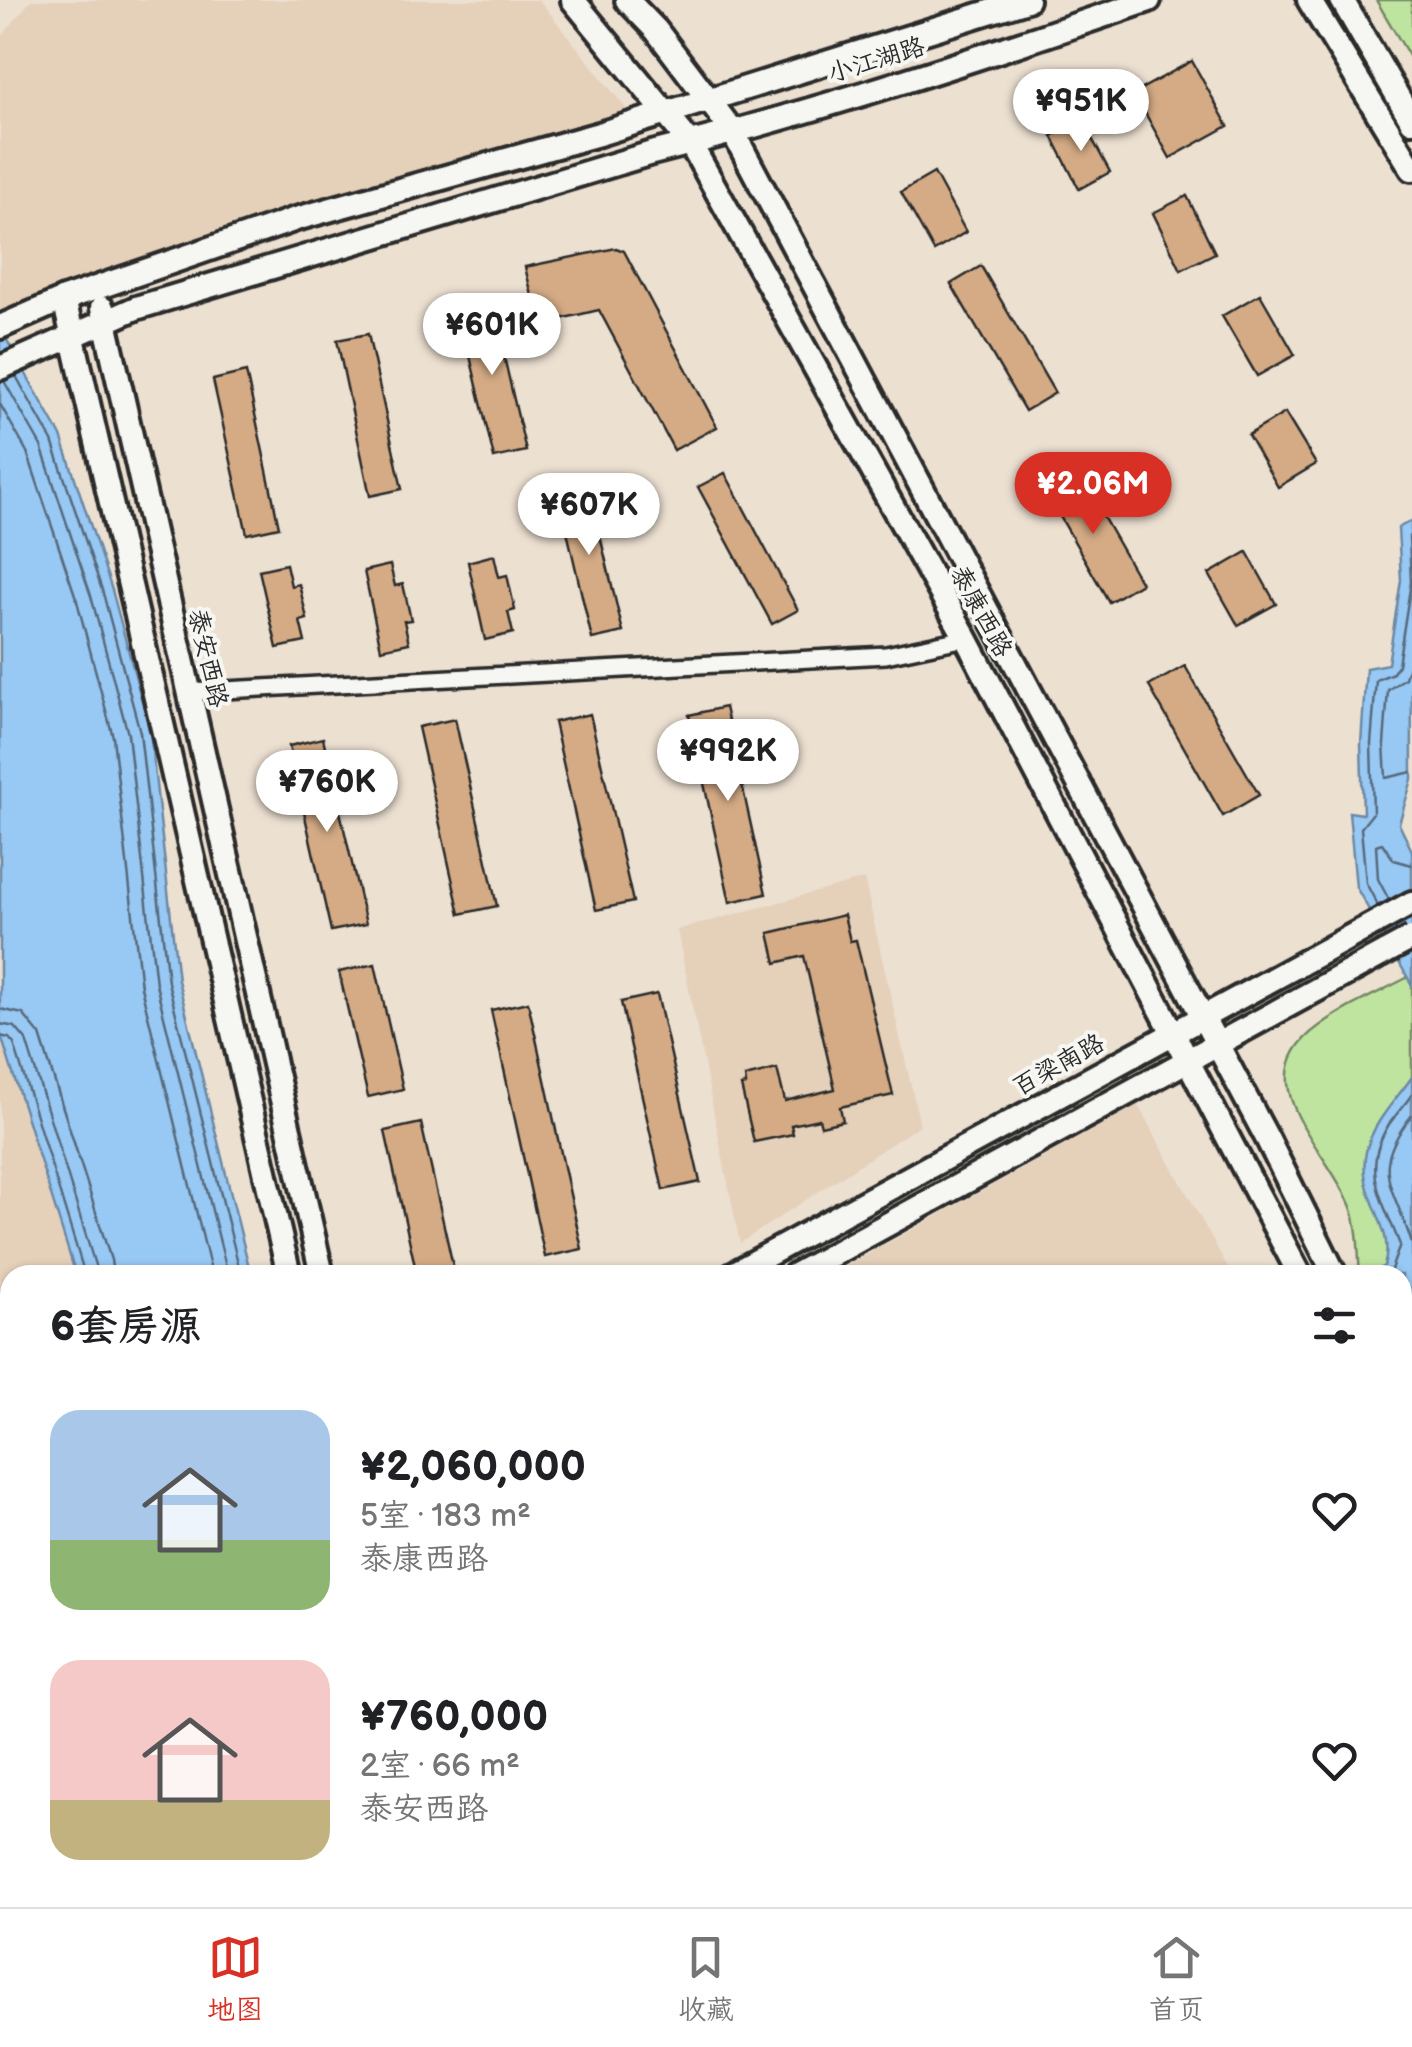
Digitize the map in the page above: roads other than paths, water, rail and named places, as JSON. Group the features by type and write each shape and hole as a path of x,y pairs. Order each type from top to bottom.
{"main road":[{"name":"泰康西路","path":"573,0 690,143 966,638 1295,1265"},
{"name":"泰康西路","path":"627,0 656,30 733,132 1330,1265"},
{"name":"小江湖路","path":"5,324 98,287 296,219 669,113 1027,0"},
{"name":"小江湖路","path":"0,368 104,320 733,132 1150,0"},
{"path":"1310,0 1412,169"},
{"path":"1342,0 1412,121"},
{"name":"泰安西路","path":"98,287 320,1265"},
{"path":"64,300 287,1265"},
{"name":"百梁南路","path":"749,1265 1412,903"},
{"path":"814,1265 1412,938"}],"street":[{"path":"188,692 886,654 966,638"}],"water":[{"path":"0,328 61,436 112,590 150,731 178,980 249,1265 73,1265 0,1032"},
{"path":"1411,521 1412,779 1399,824 1412,851 1412,985 1356,887 1349,812 1363,814 1361,744 1366,668 1388,664 1401,580 1398,528"},
{"path":"1412,1077 1412,1265 1384,1265 1385,1237 1366,1183 1366,1152 1385,1112"}]}
